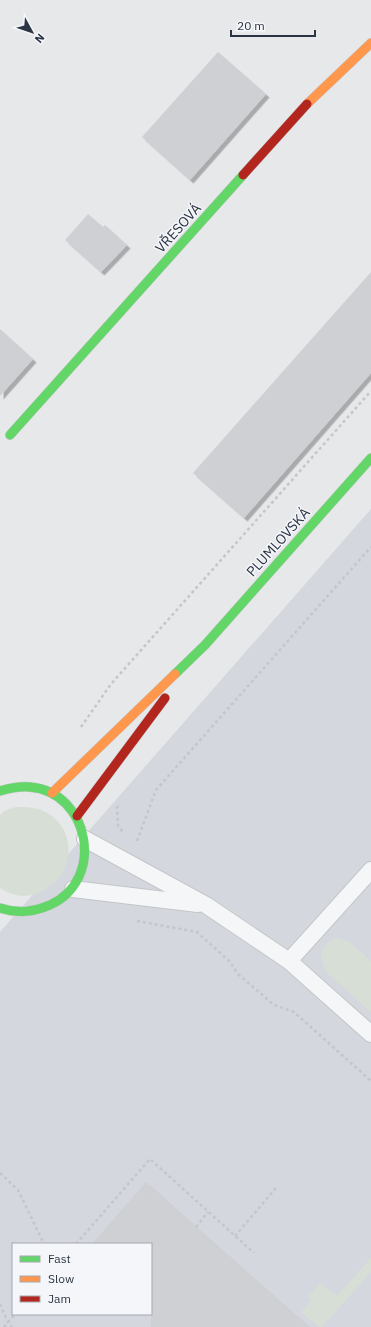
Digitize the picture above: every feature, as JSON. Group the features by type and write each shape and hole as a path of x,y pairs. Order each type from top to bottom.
{"main road":[{"name":"VŘESOVÁ","path":"10,435 310,100 371,43"},
{"name":"PLUMLOVSKÁ","path":"52,793 205,645 371,458"},
{"name":"PLUMLOVSKÁ","path":"77,816 205,645"},
{"path":"0,791 13,787 33,787 52,793 66,803 77,816 82,827 85,839 86,857 82,874 72,889 57,902 38,911 18,912 0,908"}],"lane":[{"path":"85,839 206,905 289,961 371,1034"},
{"path":"289,961 371,870"},
{"path":"72,889 206,905"}],"path":[{"path":"80,728 111,684 371,392"},
{"path":"129,863 156,790 371,547"},
{"path":"132,920 197,932 229,960 238,974 274,1005 294,1012 371,1081"},
{"path":"77,1243 150,1159 254,1253"},
{"path":"0,1173 18,1190 44,1243"},
{"path":"235,1236 276,1188"},
{"path":"196,1227 208,1212"},
{"path":"0,1304 8,1322 12,1327"},
{"path":"4,1327 14,1315"}],"shaded area":[{"path":"371,509 371,1327 0,1327 0,932"},
{"path":"16,807 38,809 54,818 63,828 67,840 68,854 65,866 59,878 49,888 26,896 17,895 0,888 0,815 4,811"},
{"path":"337,938 350,942 371,961 371,1012 328,974 325,968 321,958 323,948 326,944"},
{"path":"371,1258 371,1272 322,1327 319,1327 301,1312 311,1300 308,1297 320,1283 337,1296"}],"building":[{"path":"218,52 266,94 190,180 142,137"},
{"path":"88,214 103,227 105,225 127,245 101,272 65,240"},
{"path":"371,272 371,373 244,518 193,473"},
{"path":"0,329 33,359 0,396"},
{"path":"146,1182 309,1327 151,1327 152,1243 93,1243"}],"traffic: fast":[{"path":"10,435 243,175"},
{"path":"175,674 205,645 371,458"},
{"path":"0,791 30,787 50,792 66,804 77,820 84,838 84,858 79,877 68,893 50,905 38,909 19,912 0,908"}],"traffic: slow":[{"path":"307,104 371,43"},
{"path":"52,793 175,674"}],"traffic: jam":[{"path":"243,175 307,104"},
{"path":"77,816 165,698"}]}
